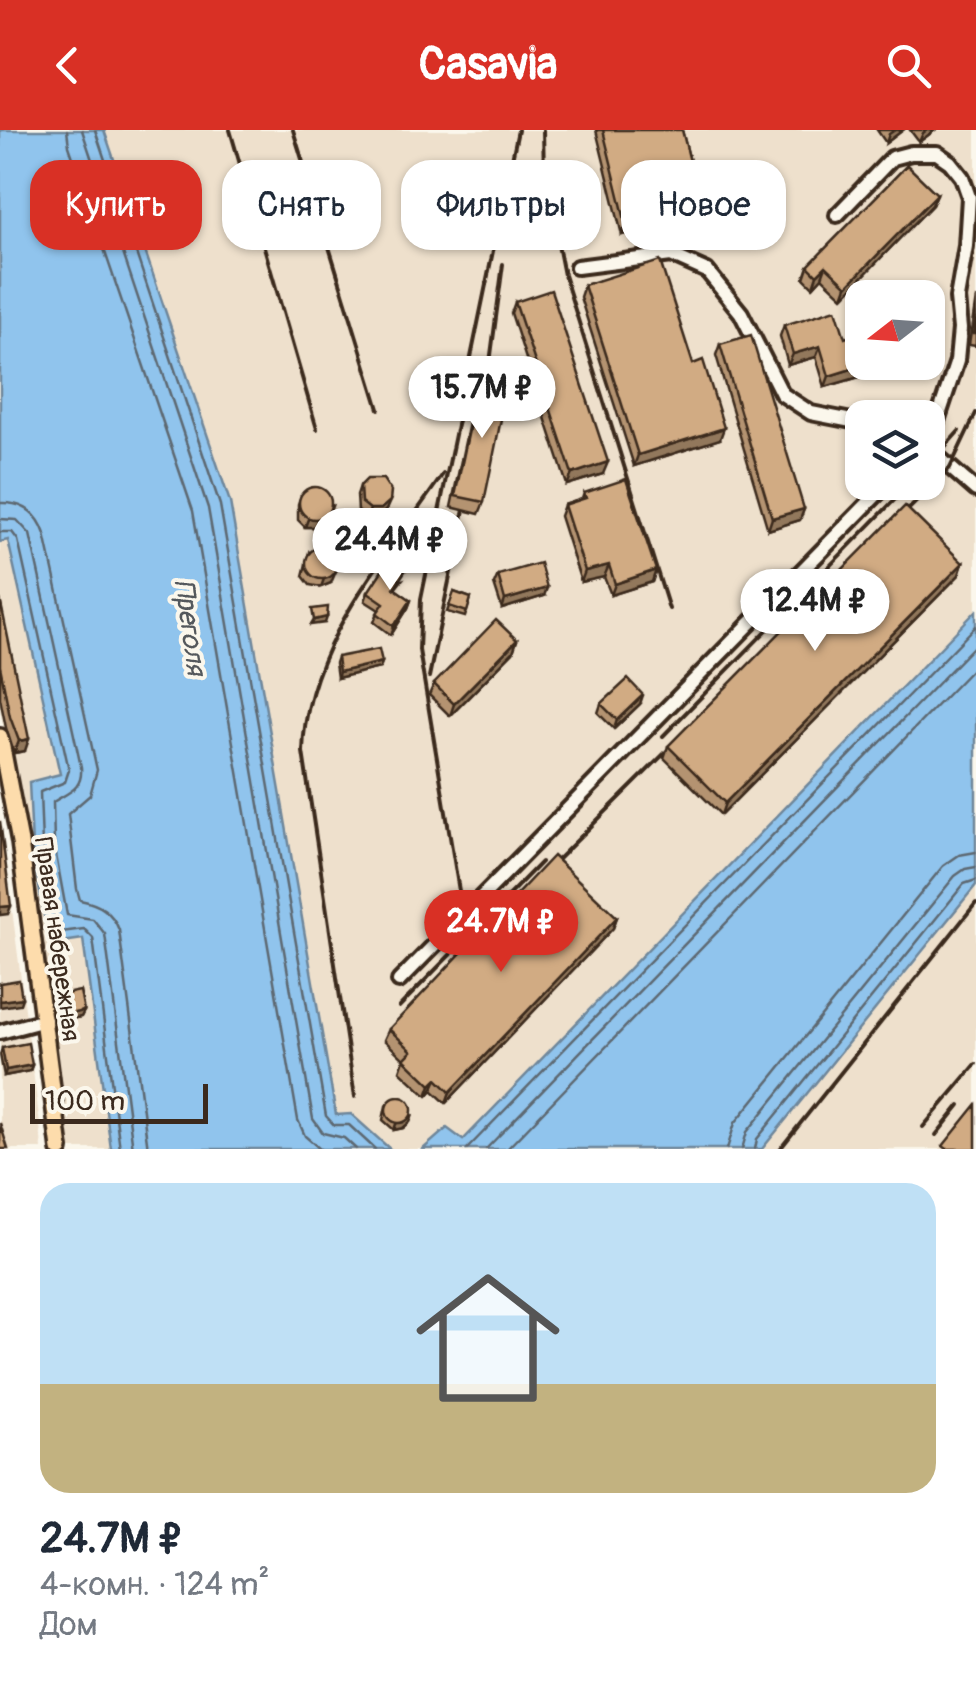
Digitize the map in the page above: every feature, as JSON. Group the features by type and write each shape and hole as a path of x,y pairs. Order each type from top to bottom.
{"main road":[{"name":"Правая набережная","path":"0,737 45,1020 60,1149"}],"street":[{"path":"837,214 892,158 911,153 937,154 950,162 962,178 969,197 957,298 960,329 957,360 944,400"},
{"path":"578,267 672,255 706,271 741,313 782,394 811,413 845,419"},
{"path":"945,463 976,490"},
{"path":"399,981 870,500"},
{"path":"0,1032 45,1020"}],"shaded area":[{"path":"104,130 976,130 976,611 462,1141 447,1128 423,1149 390,1149 351,1114 336,1116 230,502 145,250 202,250 202,160 114,160"},
{"path":"8,540 60,774 111,1149 69,1149 15,785 0,710 0,542"},
{"path":"0,817 40,1125 42,1149 0,1149"},
{"path":"976,885 976,1149 762,1149 922,954"}],"water":[{"name":"Преголя","path":"0,130 104,130 114,160 30,160 30,250 145,250 230,502 336,1115 351,1114 390,1149 111,1149 83,939 49,944 32,846 29,782 60,774 8,540 0,542"},
{"path":"976,611 976,885 762,1149 423,1149 447,1128 463,1140"}],"building":[{"path":"603,130 682,130 690,160 621,160 621,204"},
{"path":"907,165 937,194 853,280 845,280 845,284 826,266 817,275 808,266"},
{"path":"660,261 693,364 703,360 724,428 638,455 584,285"},
{"path":"551,290 608,462 572,474 515,302"},
{"path":"836,309 845,338 845,371 829,376 820,346 793,354 784,325"},
{"path":"751,335 804,509 772,518 720,344"},
{"path":"480,378 508,385 484,502 455,496"},
{"path":"367,479 383,479 391,491 390,501 381,509 370,509 361,502 360,486"},
{"path":"626,479 656,570 615,584 609,565 585,571 564,505 586,498 584,493"},
{"path":"315,487 326,492 331,503 326,514 315,519 304,514 299,503 304,492"},
{"path":"905,506 963,563 725,803 668,746"},
{"path":"322,547 333,552 338,563 333,574 322,579 311,574 306,563 311,552"},
{"path":"389,560 405,571 394,588 411,600 394,626 377,613 384,603 368,592"},
{"path":"540,563 547,588 505,600 498,575"},
{"path":"454,592 471,598 467,612 449,606"},
{"path":"0,599 29,739 19,741 0,666"},
{"path":"328,607 327,617 314,620 312,609"},
{"path":"496,620 517,640 454,704 434,684"},
{"path":"379,649 382,662 339,672 337,657"},
{"path":"628,679 643,695 617,720 601,704"},
{"path":"0,821 11,906 0,907"},
{"path":"553,856 617,917 450,1092 437,1079 431,1085 404,1059 412,1051 389,1029"},
{"path":"19,980 22,998 0,1001 0,983"},
{"path":"80,991 84,1011 63,1015 60,995"},
{"path":"28,1043 32,1065 6,1070 2,1048"},
{"path":"399,1097 408,1101 412,1110 408,1119 399,1123 390,1119 386,1110 390,1101"},
{"path":"976,1105 976,1149 947,1149 943,1146"},
{"path":"0,1123 8,1149 0,1149"}],"railway":[{"path":"230,130 317,429"},
{"path":"293,130 379,409"},
{"path":"461,903 419,650 421,599 518,130"},
{"path":"543,130 544,174 564,275 669,609"},
{"path":"484,408 503,264"},
{"path":"890,528 950,468 976,413"},
{"path":"945,447 959,431"},
{"path":"355,1097 303,752 307,713 318,675 352,604 443,474"},
{"path":"429,677 470,481"},
{"path":"663,736 894,500"},
{"path":"536,881 685,733"},
{"path":"399,1007 541,862"},
{"path":"780,1149 976,903"},
{"path":"923,1127 976,1064"},
{"path":"936,1135 960,1105"}]}
